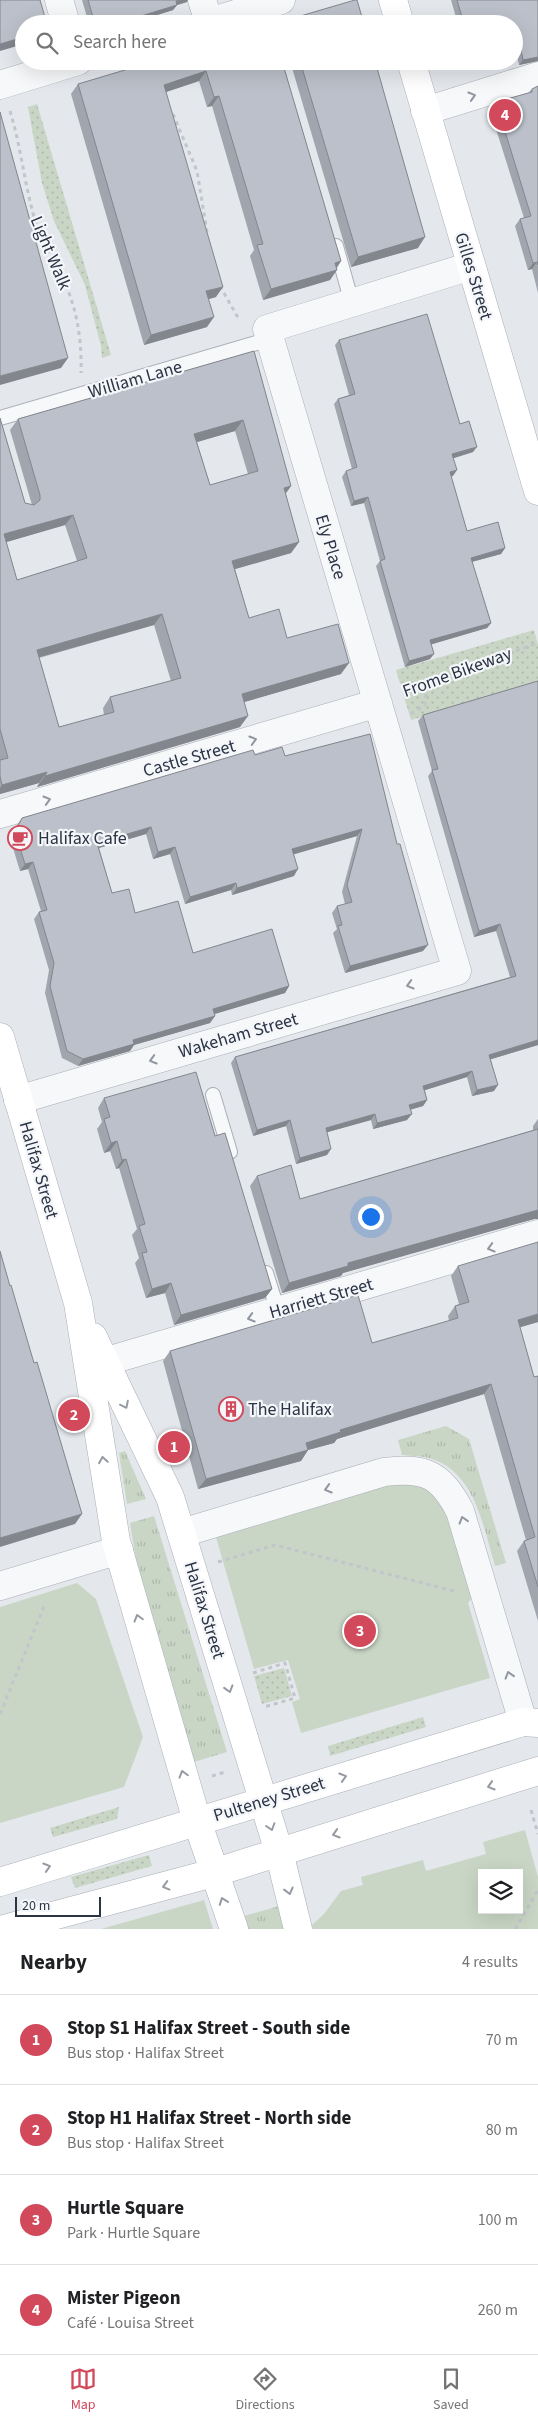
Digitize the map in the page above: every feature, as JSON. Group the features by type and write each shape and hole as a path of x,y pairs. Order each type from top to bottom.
{"street":[{"path":"59,0 63,15"},
{"path":"392,0 397,15"},
{"path":"205,15 272,10"},
{"path":"1,85 48,70"},
{"name":"Gilles Street","path":"413,70 538,491"},
{"path":"425,111 538,76"},
{"path":"268,334 352,303 471,266"},
{"name":"Ely Place","path":"268,334 457,971"},
{"name":"Castle Street","path":"0,814 378,703"},
{"name":"Wakeham Street","path":"18,1100 457,971"},
{"name":"Halifax Street","path":"0,1037 78,1303 119,1550 197,1821 213,1873 234,1929"},
{"name":"Harriett Street","path":"104,1362 538,1234"},
{"name":"Halifax Street","path":"78,1303 104,1362 170,1498 279,1852 298,1929"},
{"path":"182,1533 384,1472 420,1471 434,1476 445,1486 460,1511 531,1722"},
{"path":"0,1586 119,1550"},
{"name":"Pulteney Street","path":"0,1882 263,1801 531,1722"},
{"path":"4,1929 213,1873 538,1772"}],"lane":[{"path":"331,230 352,303"},
{"name":"William Lane","path":"0,418 86,393 268,334"},
{"path":"213,1095 232,1161"},
{"path":"264,1264 278,1310"}],"path":[{"name":"Light Walk","path":"1,85 16,129 26,190 39,233 62,278 75,312 82,349 81,373 86,393"},
{"path":"171,109 197,171 208,240"},
{"path":"219,284 237,316 268,334"},
{"name":"Frome Bikeway","path":"378,703 402,691 538,643"},
{"path":"404,717 417,712 425,705 427,683"},
{"path":"218,1562 275,1546 460,1593"},
{"path":"0,1714 45,1604"},
{"path":"250,1674 285,1664 295,1698 260,1708"},
{"path":"531,1810 538,1834"},
{"path":"515,1929 538,1890"}],"green space":[{"path":"37,104 111,355 102,358 101,346 85,285 54,221 42,183 28,107"},
{"path":"534,630 538,645 538,683 411,720 396,670"},
{"path":"446,1426 469,1439 506,1563 495,1566 481,1517 466,1486 455,1473 442,1463 425,1457 402,1455 398,1440"},
{"path":"125,1451 146,1499 127,1504 119,1453"},
{"path":"406,1482 423,1486 443,1499 475,1593 468,1603 490,1678 301,1733 292,1702 300,1699 288,1660 254,1669 216,1537 230,1528 385,1483"},
{"path":"154,1516 227,1752 187,1764 146,1621 130,1523"},
{"path":"77,1583 96,1599 143,1737 124,1787 0,1823 0,1607"},
{"path":"284,1668 292,1696 262,1704 254,1676"},
{"path":"423,1717 426,1727 330,1756 328,1746"},
{"path":"119,1807 117,1819 53,1837 50,1828"},
{"path":"525,1830 538,1877 538,1929 313,1929 312,1925 324,1914 341,1891 363,1885 361,1877 423,1860 426,1871 486,1854 483,1842"},
{"path":"149,1855 152,1866 75,1888 71,1877"},
{"path":"204,1900 213,1929 101,1929"},
{"path":"286,1904 292,1929 248,1929 244,1916"}],"building":[{"path":"0,0 40,0 44,15 15,15 15,40 0,44"},
{"path":"88,0 178,0 176,1 177,5 144,15 92,15"},
{"path":"357,0 361,15 304,15"},
{"path":"457,0 538,0 538,57 523,60 523,15 461,15"},
{"path":"125,70 285,70 341,261 335,263 337,270 271,289 257,245 263,244 219,96 214,97 206,71 164,85 223,287 206,291 214,317 151,335 78,84"},
{"path":"303,70 378,70 425,237 358,257"},
{"path":"538,86 538,265 537,262 533,263 520,219 531,216 496,102 532,92 532,89"},
{"path":"0,112 68,358 0,376"},
{"path":"427,314 460,424 469,421 477,447 452,454 457,470 450,472 467,531 498,522 505,548 471,558 491,623 430,640 434,654 409,661 380,561 385,559 368,497 354,501 346,471 357,467 338,399 355,394 339,340"},
{"path":"254,351 291,486 284,488 299,542 232,561 249,618 279,609 287,638 338,624 349,663 242,694 248,716 45,776 47,772 2,785 0,760 8,758 0,729 0,418 25,503 34,505 40,500 18,419","holes":["243,420 258,471 210,485 194,434","73,515 87,558 17,580 4,534","162,614 181,678 110,697 114,712 59,727 37,650"]},
{"path":"538,681 538,1040 489,1055 498,1085 477,1090 472,1071 423,1086 427,1100 409,1105 412,1114 377,1123 375,1114 326,1128 331,1149 300,1158 290,1120 257,1130 235,1057 516,976 500,924 479,931 432,770 438,769 423,715"},
{"path":"370,734 397,844 400,844 428,945 350,966 338,926 342,925 337,906 352,902 347,885 362,829 292,849 298,869 237,888 236,883 190,897 175,847 158,852 151,827 97,843 112,893 129,889 135,913 178,901 193,953 272,929 289,986 213,1009 215,1016 133,1040 134,1044 83,1059 67,1051 50,986 54,963 39,912 47,910 33,862 25,864 15,832 22,818 253,750 255,755 282,747 285,756"},
{"path":"196,1072 215,1136 225,1133 272,1289 181,1315 171,1283 152,1289 142,1253 147,1252 139,1226 145,1224 126,1159 122,1160 117,1141 111,1143 104,1119 110,1117 104,1098"},
{"path":"538,1129 538,1210 348,1263 348,1266 289,1283 257,1176 291,1165 300,1199"},
{"path":"538,1242 538,1314 518,1320 534,1377 538,1376 538,1587 524,1541 535,1537 491,1384 340,1430 341,1432 306,1443 308,1450 206,1479 170,1351 358,1295 372,1343 458,1318 455,1306 469,1302 458,1266"},
{"path":"0,1251 34,1363 37,1362 82,1514 0,1538"}],"place":[{"name":"Mister Pigeon","path":"505,115"},
{"name":"Halifax Cafe","path":"20,838"},
{"name":"The Halifax","path":"231,1409"},
{"name":"Stop H1 Halifax Street - North side","path":"74,1415"},
{"name":"Stop S1 Halifax Street - South side","path":"174,1447"},
{"name":"Hurtle Square","path":"360,1631"}]}
